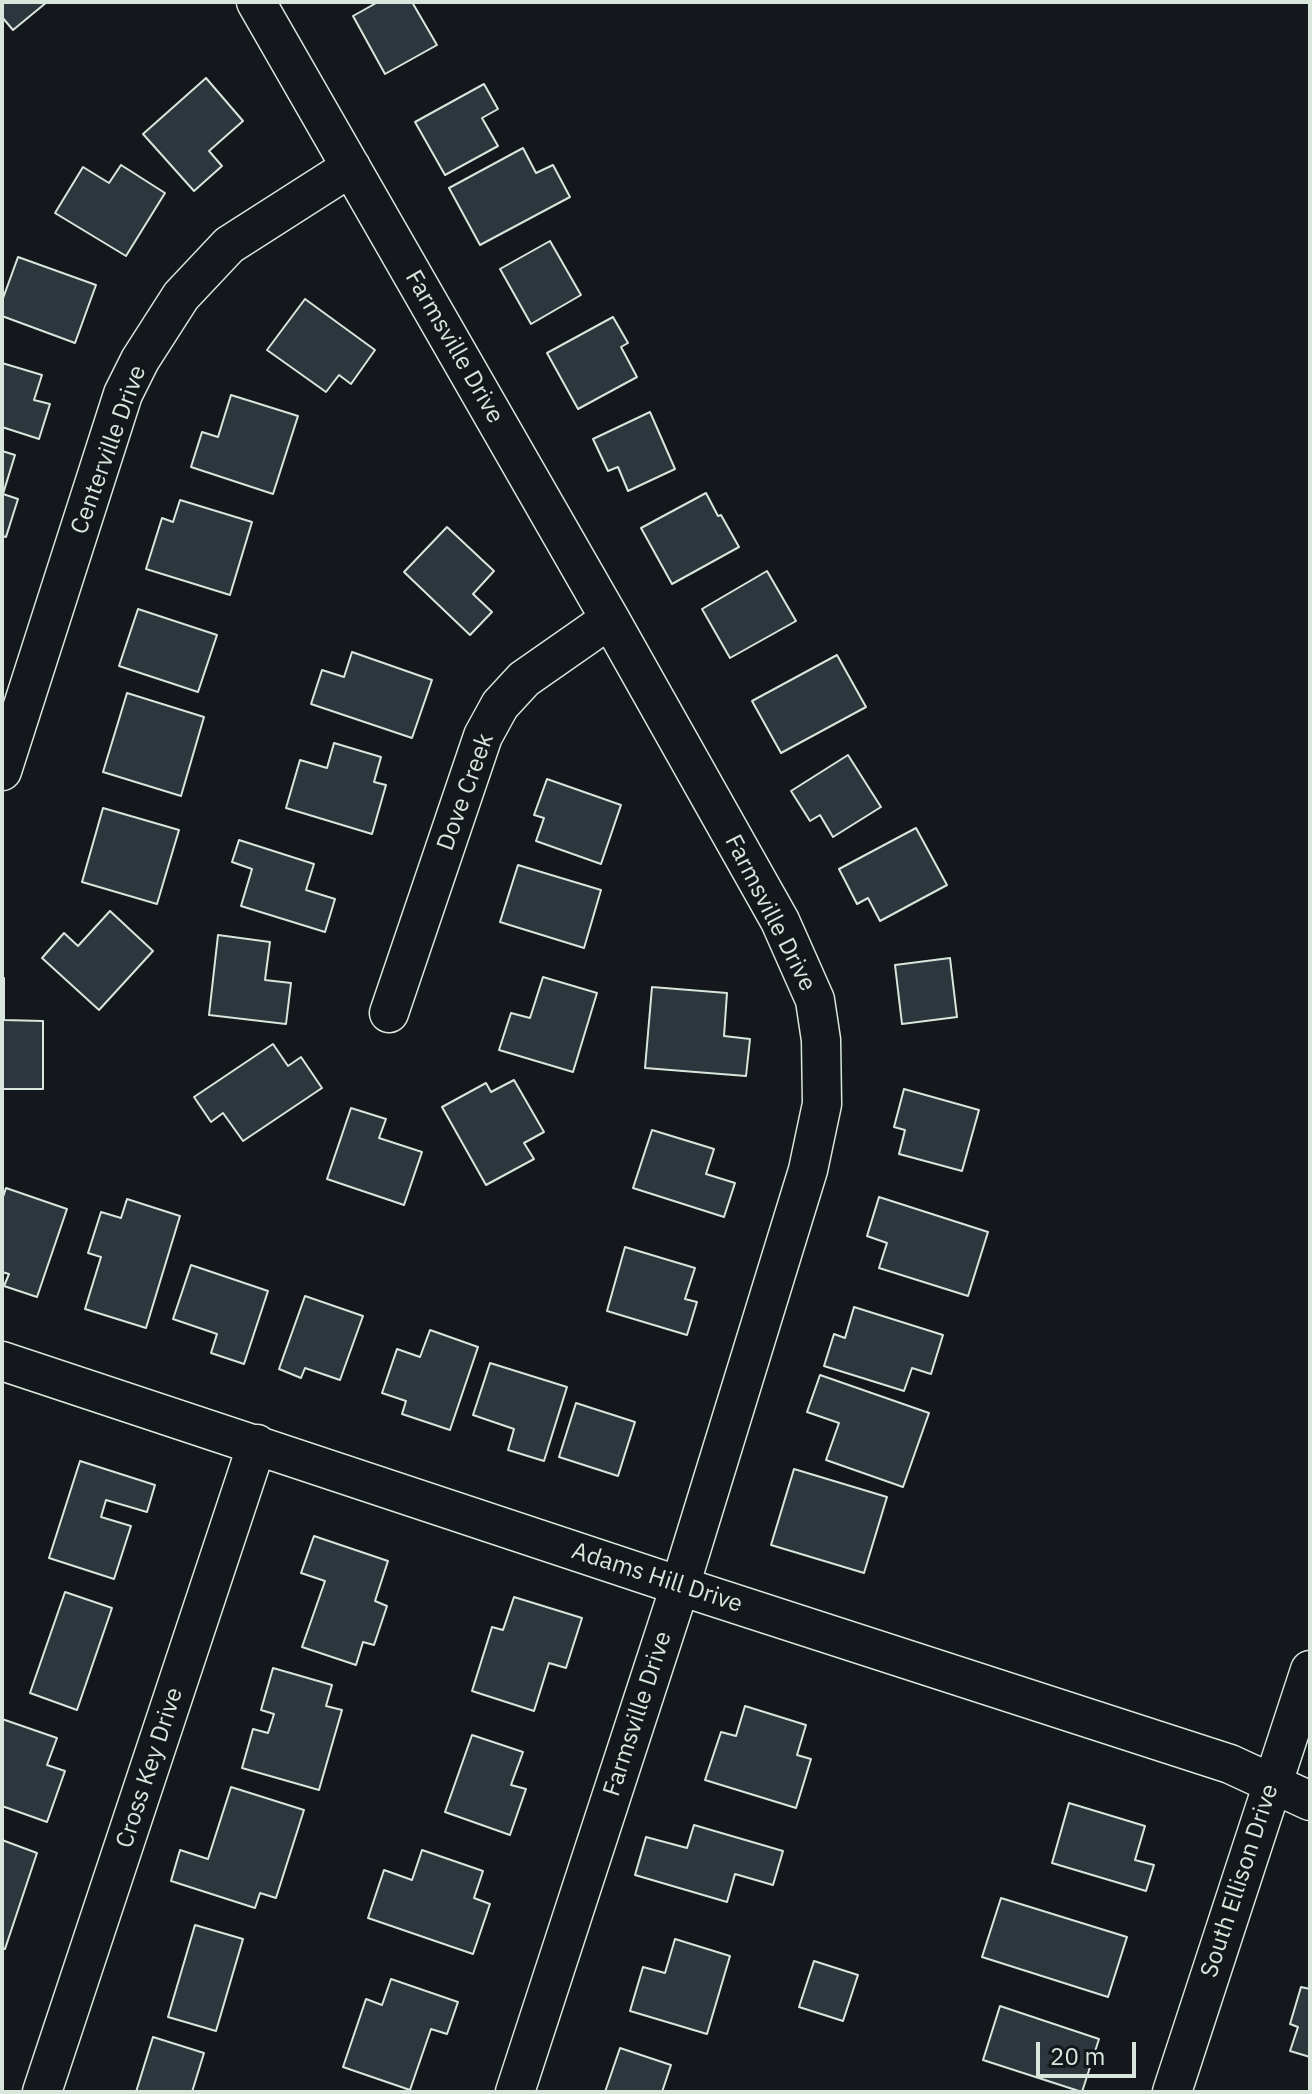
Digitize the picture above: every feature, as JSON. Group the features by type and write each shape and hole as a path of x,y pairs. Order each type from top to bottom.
{"street":[{"name":"Farmsville Drive","path":"256,2 780,921 815,1000 821,1040 822,1104 808,1170 680,1586 515,2092"},
{"name":"Centerville Drive","path":"2,771 123,394 140,360 181,296 229,245 351,167"},
{"name":"Dove Creek","path":"389,1013 483,736 500,705 524,679 610,619"},
{"name":"Adams Hill Drive","path":"2,1361 1230,1764 1310,1801"},
{"name":"Cross Key Drive","path":"42,2092 257,1444"},
{"name":"South Ellison Drive","path":"1172,2092 1310,1670"}],"building":[{"path":"2,2 47,2 13,30 2,17"},
{"path":"378,2 412,2 437,45 385,74 353,16"},
{"path":"206,78 243,121 209,151 222,166 194,191 143,134"},
{"path":"484,84 498,109 482,118 498,146 445,175 415,122"},
{"path":"523,148 536,173 553,165 570,197 480,245 449,188"},
{"path":"121,165 165,193 126,256 55,213 83,167 109,183"},
{"path":"550,241 581,295 531,324 500,269"},
{"path":"18,257 96,285 75,343 2,316 2,301"},
{"path":"305,299 375,350 351,384 339,375 326,392 267,350"},
{"path":"613,317 628,343 621,347 637,377 578,409 547,353"},
{"path":"2,363 42,375 34,400 50,404 39,439 2,427"},
{"path":"231,395 298,416 273,494 191,467 202,432 218,437"},
{"path":"650,412 675,469 628,491 618,467 608,471 593,439"},
{"path":"2,451 15,455 3,494 18,499 6,537 2,536"},
{"path":"706,493 739,547 672,584 641,528"},
{"path":"180,500 252,522 230,595 146,569 162,518 173,522"},
{"path":"447,527 494,571 473,594 492,612 470,635 404,572"},
{"path":"767,571 796,621 730,658 702,609"},
{"path":"138,609 217,635 198,692 119,666"},
{"path":"352,652 432,680 412,738 311,704 322,670 344,677"},
{"path":"837,655 866,707 781,753 752,701"},
{"path":"127,693 204,717 181,796 103,772"},
{"path":"334,743 381,757 374,782 386,785 372,834 286,808 300,760 327,768"},
{"path":"848,755 881,807 833,837 820,815 810,821 791,791"},
{"path":"547,779 621,805 601,864 536,841 544,818 534,815"},
{"path":"103,808 179,830 157,904 82,882"},
{"path":"916,828 947,885 880,921 868,898 857,904 839,869"},
{"path":"239,840 314,864 306,890 335,899 325,932 241,906 252,869 232,862"},
{"path":"518,865 601,890 584,948 500,922"},
{"path":"110,911 153,951 99,1010 42,958 64,933 78,946"},
{"path":"218,935 270,942 265,980 291,983 286,1024 209,1015"},
{"path":"950,958 957,1017 902,1024 895,965"},
{"path":"543,977 597,993 573,1072 499,1050 511,1013 530,1018"},
{"path":"2,978 4,1020 43,1021 43,1089 2,1089"},
{"path":"652,987 727,993 724,1036 750,1039 746,1076 645,1068"},
{"path":"273,1044 288,1066 301,1057 322,1088 243,1141 223,1113 211,1122 194,1097"},
{"path":"514,1080 544,1132 524,1143 534,1159 486,1185 442,1107 486,1083 491,1092"},
{"path":"904,1089 979,1110 962,1171 899,1154 905,1130 894,1127"},
{"path":"351,1108 386,1119 379,1138 422,1152 404,1205 327,1179"},
{"path":"652,1130 714,1149 706,1174 735,1183 724,1217 633,1188"},
{"path":"6,1188 67,1209 37,1297 4,1286 9,1274 2,1272 2,1200"},
{"path":"879,1197 988,1232 968,1296 879,1268 887,1243 867,1236"},
{"path":"127,1199 180,1216 146,1328 85,1309 101,1257 88,1253 101,1212 121,1218"},
{"path":"625,1247 695,1268 685,1299 697,1302 687,1335 607,1311"},
{"path":"191,1265 268,1291 244,1364 211,1353 217,1334 173,1319"},
{"path":"305,1296 363,1316 340,1380 305,1368 301,1378 279,1369"},
{"path":"854,1307 943,1335 931,1374 912,1368 904,1391 824,1366 834,1334 845,1338"},
{"path":"430,1330 478,1347 450,1430 402,1414 406,1401 382,1393 397,1349 420,1357"},
{"path":"490,1363 567,1387 544,1461 508,1450 514,1429 473,1415"},
{"path":"820,1375 929,1413 903,1487 826,1460 839,1423 807,1412"},
{"path":"576,1403 635,1422 618,1476 559,1457"},
{"path":"80,1461 155,1485 147,1512 106,1500 101,1517 131,1526 114,1579 49,1558"},
{"path":"794,1469 887,1497 864,1573 771,1545"},
{"path":"314,1536 388,1561 375,1601 387,1606 374,1645 363,1642 356,1665 302,1647 325,1581 301,1573"},
{"path":"65,1592 112,1608 77,1710 30,1693"},
{"path":"514,1597 582,1618 566,1668 549,1663 534,1711 472,1691 492,1627 503,1630"},
{"path":"273,1668 332,1685 326,1706 342,1710 319,1790 242,1768 253,1729 268,1733 274,1714 261,1710"},
{"path":"745,1706 806,1725 797,1755 811,1759 796,1808 705,1780 721,1732 736,1736"},
{"path":"2,1719 57,1738 47,1765 65,1771 47,1822 2,1806"},
{"path":"472,1735 523,1752 511,1785 526,1789 510,1835 445,1812"},
{"path":"231,1787 304,1810 276,1898 260,1893 255,1908 171,1881 180,1850 208,1859"},
{"path":"1069,1803 1145,1826 1135,1860 1154,1865 1146,1891 1052,1863"},
{"path":"694,1825 783,1851 773,1885 735,1874 727,1902 635,1875 646,1837 687,1848"},
{"path":"2,1840 37,1853 5,1949 2,1948"},
{"path":"422,1850 483,1871 474,1898 490,1904 473,1954 368,1918 384,1870 412,1880"},
{"path":"1001,1898 1127,1937 1108,1997 982,1957"},
{"path":"195,1925 243,1939 216,2031 168,2017"},
{"path":"675,1939 730,1956 707,2034 630,2011 643,1967 665,1973"},
{"path":"814,1961 858,1975 843,2021 799,2007"},
{"path":"391,1979 458,2002 447,2034 431,2029 410,2090 343,2067 366,1999 382,2005"},
{"path":"1301,1987 1310,1989 1310,2057 1290,2051 1298,2027 1290,2024"},
{"path":"1000,2006 1099,2039 1082,2092 983,2060"},
{"path":"153,2037 204,2053 192,2092 136,2092"},
{"path":"620,2048 671,2065 662,2092 605,2092"}]}
